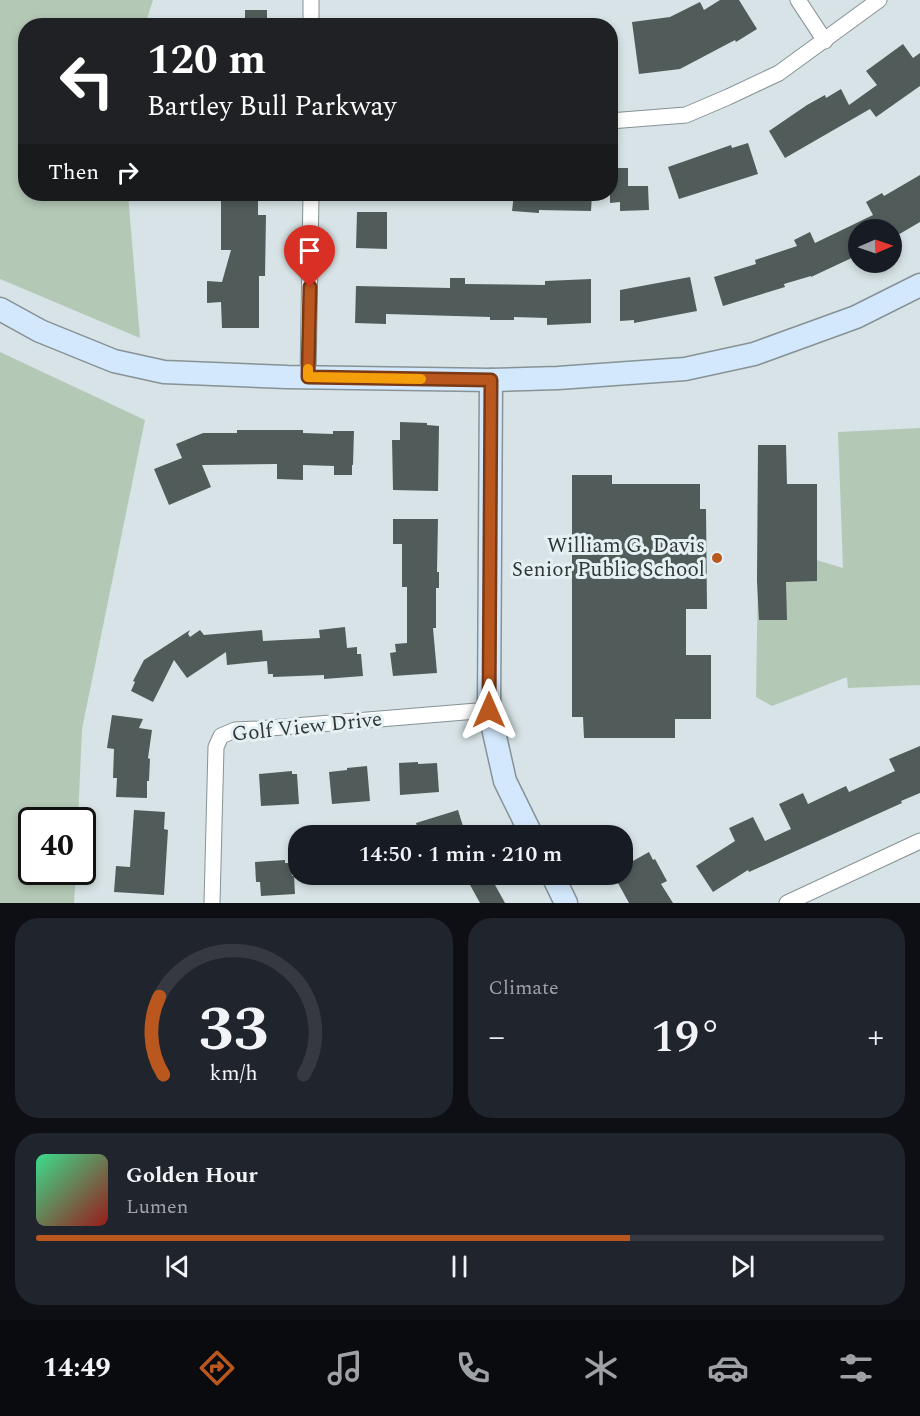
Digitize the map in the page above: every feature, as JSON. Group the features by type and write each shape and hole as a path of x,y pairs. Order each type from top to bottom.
{"street":[{"path":"311,0 311,18"},
{"path":"798,0 825,41"},
{"path":"618,120 686,115 779,73 879,0"},
{"path":"308,377 311,201"},
{"path":"0,309 40,331 114,361 164,372 491,380 685,369 754,354 856,317 920,285"},
{"path":"491,380 489,710 505,781 527,825"},
{"name":"Golf View Drive","path":"212,903 216,747 221,736 236,730 489,710"},
{"path":"787,903 920,841"},
{"path":"557,885 566,903"}],"green space":[{"path":"0,0 153,0 147,18 18,18 18,201 129,201 140,338 0,279"},
{"path":"0,352 145,420 82,729 79,807 18,807 18,885 75,885 74,903 0,903"},
{"path":"920,428 920,685 848,688 847,677 772,706 756,697 758,570 813,559 843,568 838,432"}],"building":[{"path":"720,0 739,0 757,29 736,42 735,40 680,69 639,74 632,22 670,17 700,2 704,10"},
{"path":"245,10 267,10 267,18 245,18"},
{"path":"903,44 913,58 920,53 920,86 876,117 870,109 785,158 769,131 807,105 841,89 849,105 877,85 866,71"},
{"path":"748,143 758,174 679,199 668,167 731,145 732,148"},
{"path":"618,168 628,168 628,186 648,186 649,210 620,211 620,202 610,203 610,201 618,201"},
{"path":"920,175 920,222 902,233 902,219 865,219 873,215 866,202 882,193 884,196"},
{"path":"221,201 258,201 258,215 266,215 265,276 259,276 259,328 222,328 221,302 207,303 207,281 222,282 231,250 221,250"},
{"path":"513,201 592,201 591,211 539,210 539,213 512,211"},
{"path":"357,212 387,212 387,249 356,248"},
{"path":"848,227 848,260 811,277 784,284 785,287 723,306 714,277 756,264 755,260 797,246 794,240 810,232 815,243"},
{"path":"690,277 697,311 634,323 634,320 620,321 620,290"},
{"path":"450,278 465,278 465,284 545,285 545,281 591,279 591,323 547,325 547,318 514,317 514,320 490,320 490,317 386,314 386,324 355,323 356,286 450,288"},
{"path":"400,422 439,426 438,491 393,490 392,440 400,440"},
{"path":"237,430 303,430 303,433 333,434 333,431 354,431 352,475 334,475 334,466 303,465 303,480 277,479 277,464 202,465 211,487 169,505 154,469 182,458 176,444 203,433 237,433"},
{"path":"758,445 786,445 787,484 817,484 817,581 786,582 787,620 759,620"},
{"path":"572,475 612,475 612,484 700,484 700,509 706,509 707,609 686,609 686,655 711,655 711,719 675,719 675,738 584,738 583,717 572,717"},
{"path":"393,519 438,519 439,588 436,588 436,628 433,628 437,673 393,676 390,653 396,652 395,644 407,643 407,587 402,587 402,544 393,544"},
{"path":"345,627 347,648 357,647 357,654 361,654 363,676 324,679 324,675 273,677 273,674 268,674 267,661 227,665 226,652 187,678 174,660 153,702 131,691 135,682 133,681 144,660 190,630 188,634 190,637 200,630 204,635 262,630 263,641 320,638 319,630"},
{"path":"112,715 143,719 139,728 152,730 148,758 150,759 147,798 116,797 117,778 113,778 114,749 107,748"},
{"path":"920,746 920,793 901,801 902,803 749,872 748,870 713,892 696,866 735,841 729,828 753,817 765,841 791,829 779,804 803,793 808,804 846,786 849,792 895,771 889,759"},
{"path":"418,762 418,764 437,763 439,792 400,795 399,763"},
{"path":"367,766 370,801 332,804 329,772"},
{"path":"292,771 292,774 297,774 299,804 261,806 259,774"},
{"path":"134,810 165,812 164,829 168,830 164,895 114,892 116,866 130,867"},
{"path":"458,810 463,825 417,825 416,823"},
{"path":"649,852 667,881 661,884 673,903 629,903 619,885 633,885 633,861"},
{"path":"285,860 285,863 288,863 288,885 294,885 295,894 261,896 260,882 256,882 255,862"},
{"path":"470,885 495,885 505,903 480,903"}],"slow traffic":[{"path":"308,369 308,377 421,379"}],"place":[{"name":"William G. Davis Senior Public School","path":"717,558"}],"route":[{"path":"310,287 308,377 491,380 489,710"}]}
